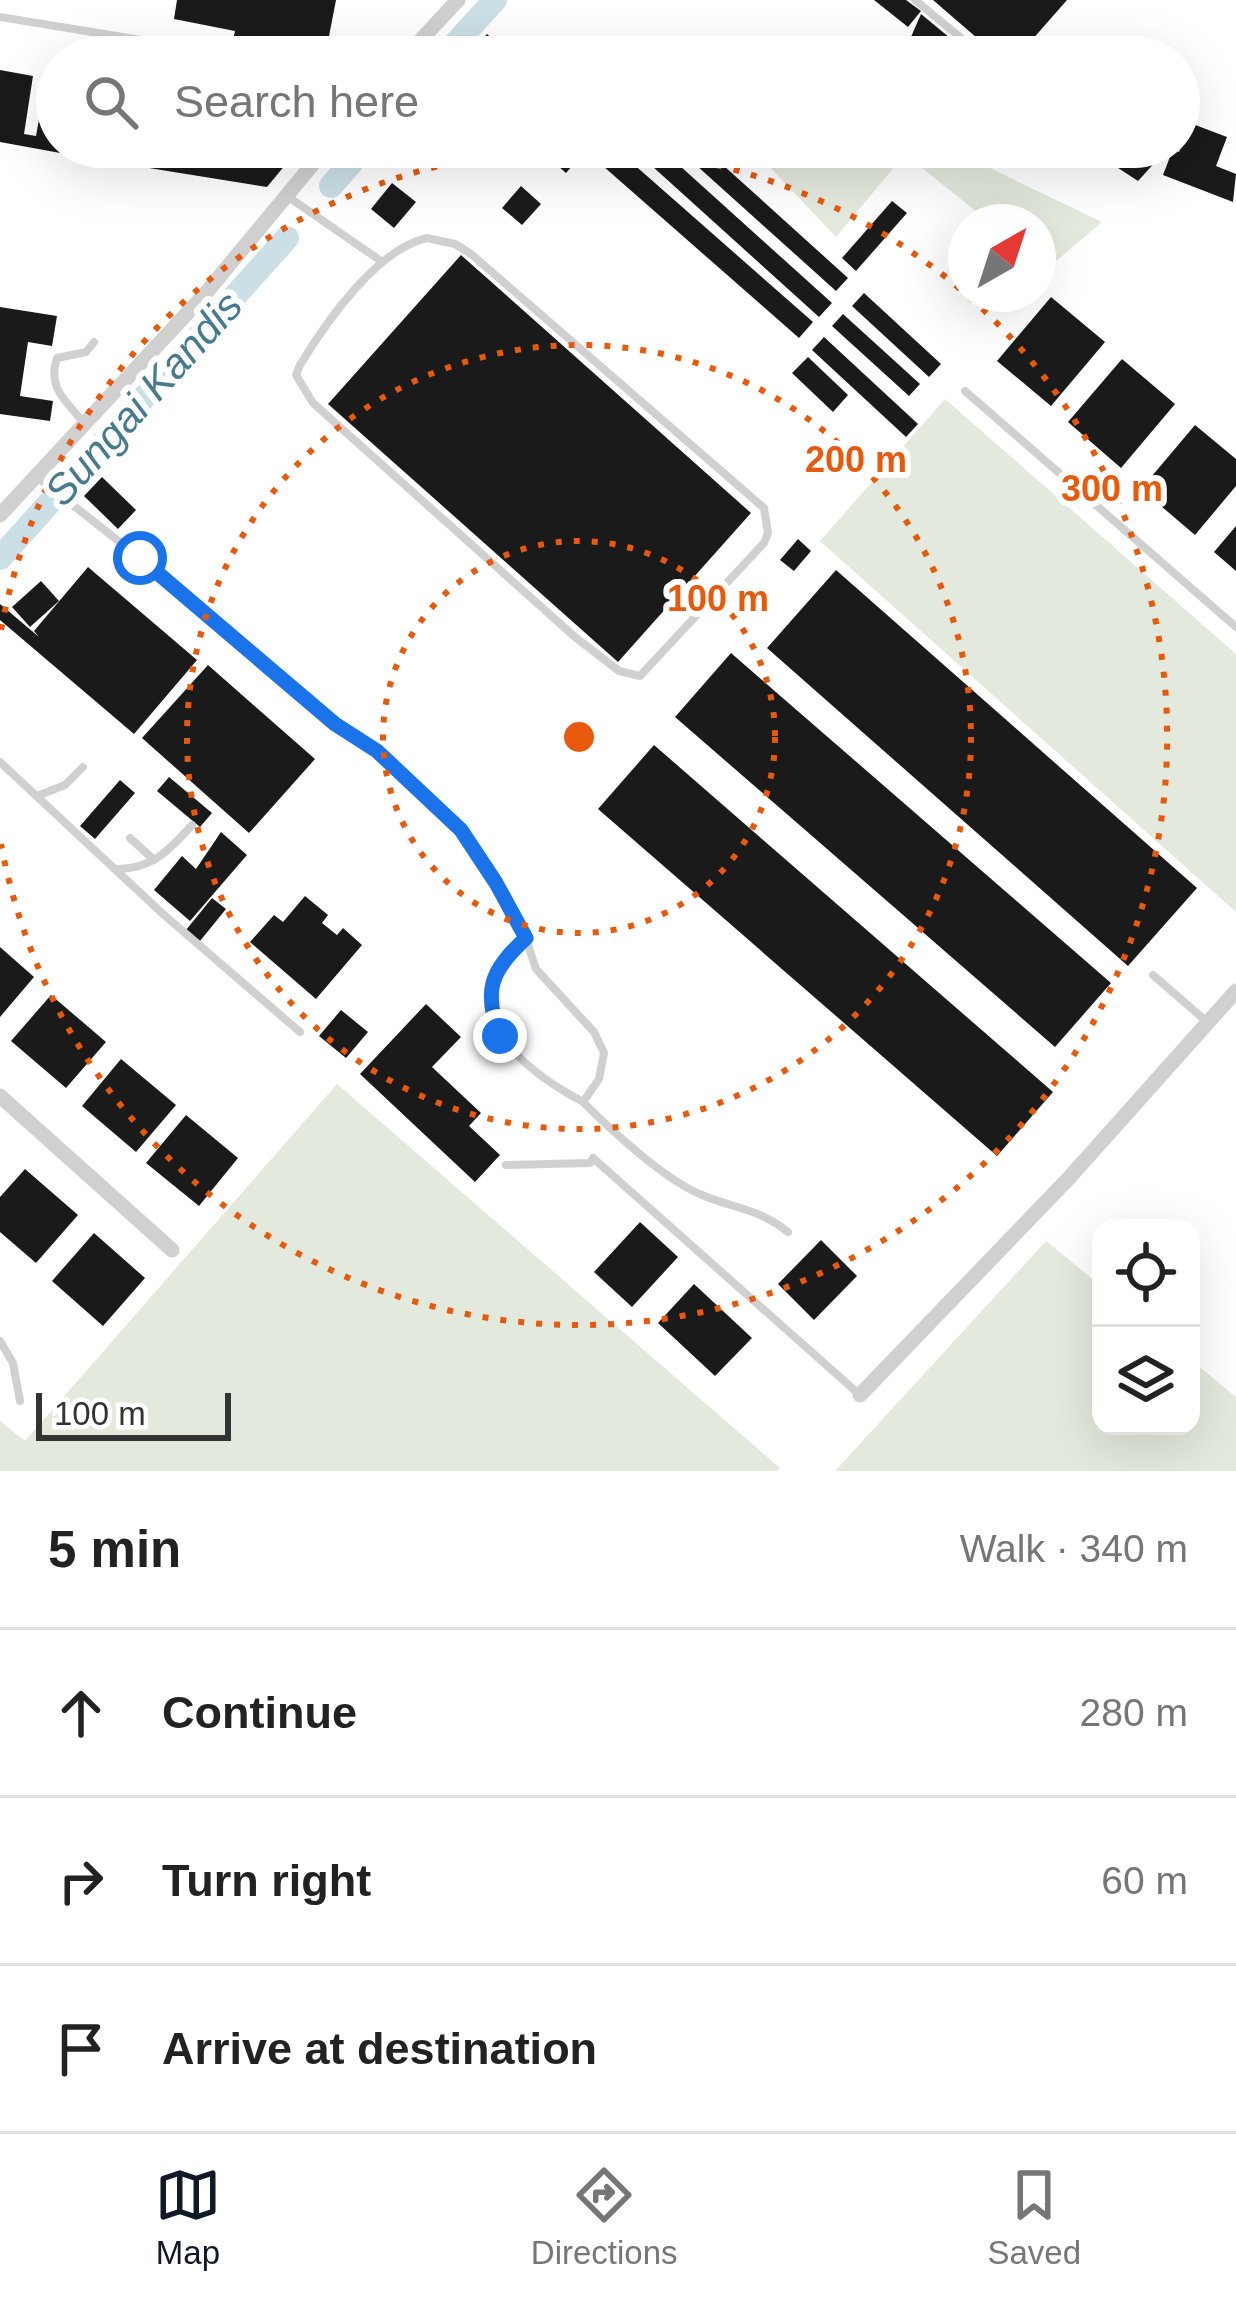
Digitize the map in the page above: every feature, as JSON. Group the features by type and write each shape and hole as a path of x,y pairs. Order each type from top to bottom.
{"street":[{"path":"425,36 458,0"},
{"path":"0,515 7,495 40,480 83,422 205,294 309,168"},
{"path":"860,1395 1069,1178 1236,991"},
{"path":"0,1096 172,1250"}],"lane":[{"path":"915,0 959,36"},
{"path":"0,17 116,36"},
{"path":"286,195 381,261"},
{"path":"427,238 455,244 471,254 764,508 768,532 764,543 640,676 619,671 575,637 300,387 296,375 315,340 381,261 427,238"},
{"path":"83,422 51,377 57,358 86,352 94,342"},
{"path":"965,391 1236,627"},
{"path":"40,480 140,558 318,710 377,751 461,830 526,938 536,969 594,1032 604,1054 599,1079 583,1102"},
{"path":"0,762 113,869 300,1032"},
{"path":"36,796 65,785 82,767"},
{"path":"113,869 136,870 154,860 192,825"},
{"path":"130,838 154,860"},
{"path":"526,938 508,954 491,988 488,1004 500,1036 611,1130 700,1195 752,1208 788,1232"},
{"path":"1153,975 1208,1023"},
{"path":"506,1165 590,1163 593,1157 860,1395"},
{"path":"0,1341 14,1363 20,1401"}],"shaded area":[{"path":"771,168 893,168 836,237"},
{"path":"922,168 990,168 1102,222 1056,261 1056,204 967,204"},
{"path":"945,399 1236,654 1236,912 820,541"},
{"path":"337,1084 778,1471 0,1471 0,1421 25,1441"},
{"path":"1046,1241 1092,1279 1092,1435 1200,1435 1200,1367 1236,1397 1236,1471 835,1471"}],"building":[{"path":"177,0 336,0 329,36 234,36 235,31 174,19"},
{"path":"874,0 906,0 921,11 908,27"},
{"path":"933,0 1067,0 1035,36 975,36"},
{"path":"921,14 948,36 911,36"},
{"path":"0,70 33,76 24,134 36,136 36,149 0,142"},
{"path":"1200,127 1227,137 1216,166 1236,174 1233,202 1163,175 1166,168 1200,168"},
{"path":"149,168 283,168 267,187"},
{"path":"605,168 638,168 813,322 799,338"},
{"path":"654,168 682,168 832,303 819,317"},
{"path":"699,168 726,168 848,278 836,291"},
{"path":"1118,168 1150,168 1138,181"},
{"path":"392,183 416,202 394,228 371,209"},
{"path":"521,186 541,204 522,225 502,208"},
{"path":"892,201 907,213 856,271 842,258"},
{"path":"461,255 751,513 618,662 328,404"},
{"path":"864,293 941,364 929,377 852,306"},
{"path":"1056,301 1105,342 1051,406 997,361 1038,312 1056,312"},
{"path":"0,307 57,316 52,346 28,342 20,396 53,401 50,421 0,414"},
{"path":"843,314 920,384 909,396 832,326"},
{"path":"824,337 918,424 906,437 812,350"},
{"path":"808,357 848,395 833,412 792,373"},
{"path":"1122,359 1175,404 1121,468 1068,422"},
{"path":"1195,425 1236,459 1236,486 1195,535 1141,489"},
{"path":"102,477 136,510 118,529 84,496"},
{"path":"1236,526 1236,571 1214,552"},
{"path":"798,539 811,551 794,571 780,560"},
{"path":"88,567 197,660 134,734 0,620 0,604 39,637 34,631"},
{"path":"836,570 1197,888 1128,966 767,648"},
{"path":"41,581 59,601 30,627 12,607"},
{"path":"731,653 1111,983 1055,1047 675,717"},
{"path":"208,665 315,759 249,833 142,738"},
{"path":"654,745 1053,1092 997,1156 598,809"},
{"path":"169,777 212,813 200,827 157,791"},
{"path":"120,780 135,793 95,839 80,826"},
{"path":"221,832 247,855 190,921 154,890 182,856 196,869"},
{"path":"305,896 328,915 322,923 337,935 343,928 362,945 316,999 250,942 274,915 283,922"},
{"path":"212,898 226,909 200,941 186,930"},
{"path":"0,947 34,977 0,1017"},
{"path":"51,995 106,1042 66,1088 11,1041"},
{"path":"426,1004 461,1037 432,1067 481,1113 469,1126 500,1155 475,1182 360,1074"},
{"path":"341,1010 368,1032 346,1058 319,1036"},
{"path":"121,1059 176,1105 136,1152 82,1106"},
{"path":"186,1115 238,1158 199,1206 146,1163"},
{"path":"25,1169 78,1215 36,1263 0,1232 0,1197"},
{"path":"640,1222 678,1257 632,1307 594,1272"},
{"path":"94,1233 145,1278 103,1326 52,1281"},
{"path":"821,1240 857,1276 814,1320 778,1284"},
{"path":"694,1284 752,1338 715,1376 658,1323"}],"waterway":[{"name":"Sungai Kandis","path":"462,36 495,0"},
{"name":"Sungai Kandis","path":"331,186 347,168"},
{"name":"Sungai Kandis","path":"0,558 287,238"}],"route":[{"path":"140,558 335,724 377,751 461,830 526,938 508,954 491,988 488,1004 500,1036"}]}
